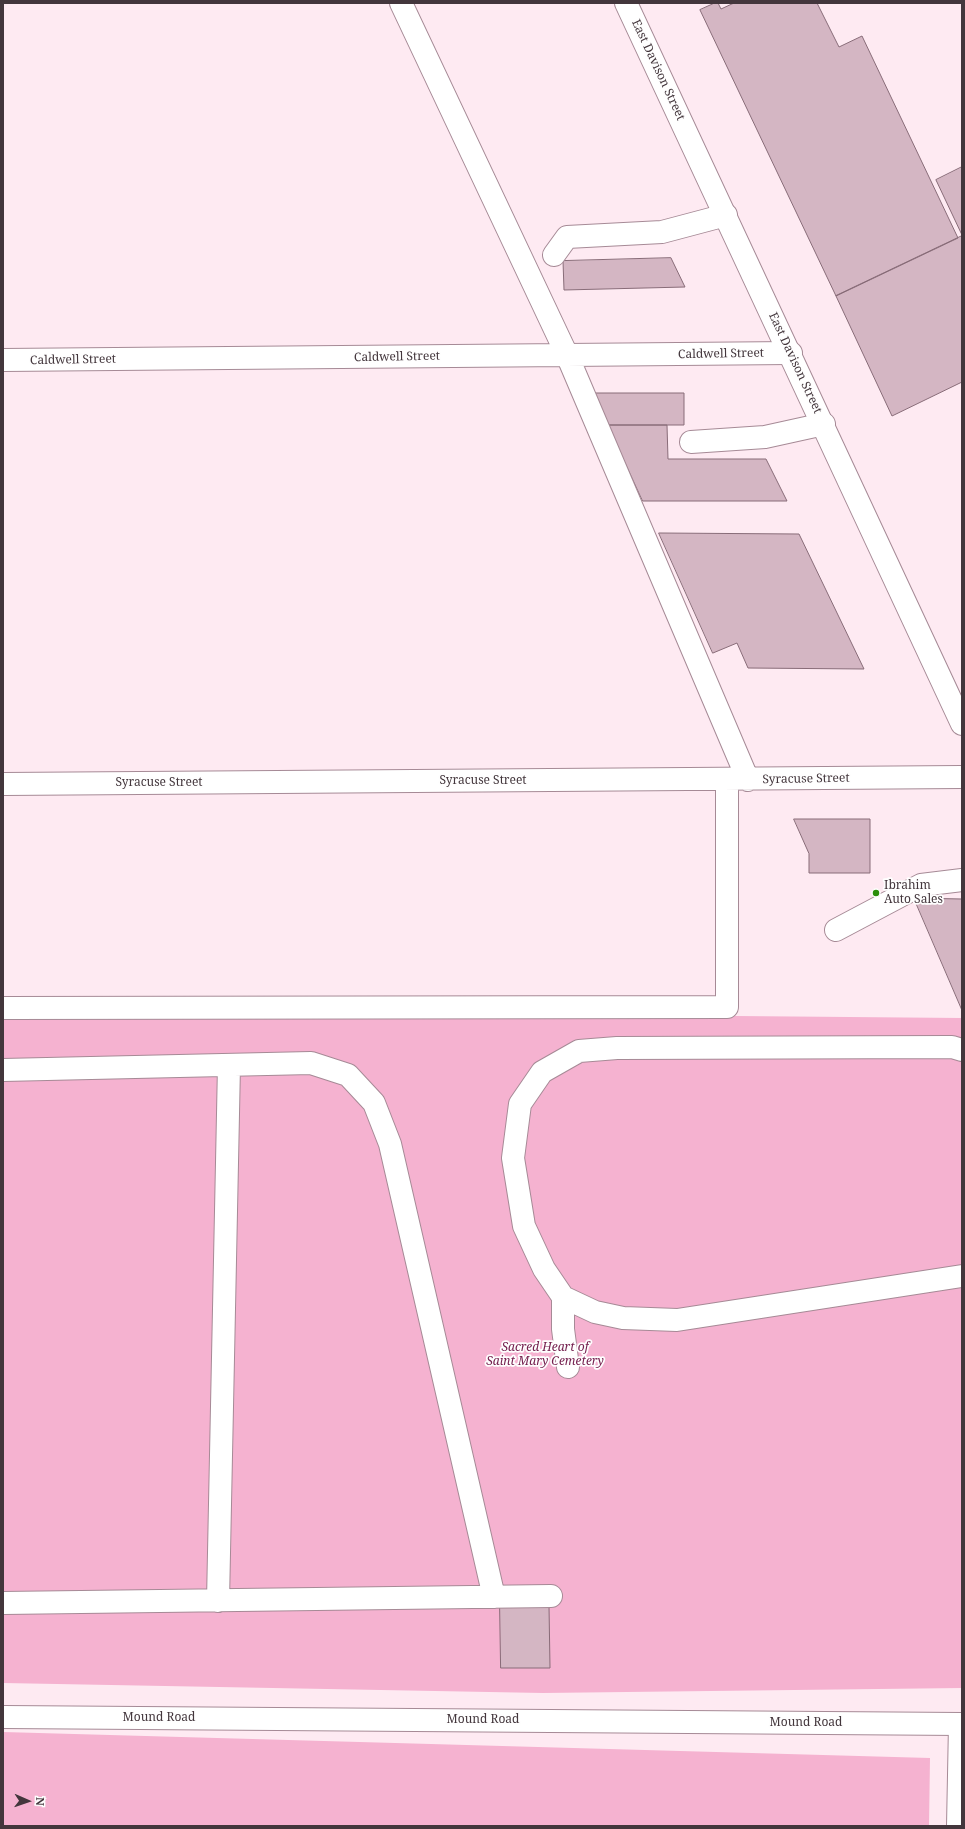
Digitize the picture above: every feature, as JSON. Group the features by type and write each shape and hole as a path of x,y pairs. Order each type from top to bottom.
{"street":[{"path":"401,3 567,355 748,780"},
{"name":"East Davison Street","path":"626,3 791,353 962,724"},
{"path":"554,255 567,237 662,232 726,215"},
{"name":"Caldwell Street","path":"3,360 791,353"},
{"path":"691,442 765,437 824,424"},
{"name":"Syracuse Street","path":"3,784 748,780 962,777"},
{"path":"3,1008 727,1007 727,780"},
{"path":"836,930 921,885 962,880"},
{"path":"962,1050 952,1047 617,1048 579,1051 542,1072 520,1104 513,1158 524,1226 544,1269 563,1297 595,1312 623,1318 677,1320 962,1276"},
{"path":"3,1070 311,1063 348,1075 374,1103 390,1144 494,1597"},
{"path":"218,1601 229,1065"},
{"path":"563,1297 563,1328 568,1367"},
{"path":"3,1603 551,1596"},
{"name":"Mound Road","path":"3,1717 961,1724"},
{"path":"958,1826 961,1724"}],"green space":[{"name":"Sacred Heart of Saint Mary Cemetery","path":"736,1016 962,1018 962,1688 543,1693 3,1683 3,1017"},
{"path":"3,1732 930,1758 929,1826 3,1826"}],"building":[{"path":"718,3 721,9 734,3 817,3 839,47 862,36 958,238 836,296 700,10"},
{"path":"962,167 962,235 936,180"},
{"path":"962,236 962,382 892,416 836,296"},
{"path":"671,258 685,287 564,290 563,261"},
{"path":"593,393 684,393 684,425 608,425"},
{"path":"608,425 667,425 668,459 766,459 787,501 643,501"},
{"path":"659,533 799,534 864,669 748,668 737,643 713,653"},
{"path":"794,819 870,819 870,873 809,873 809,854"},
{"path":"914,898 962,899 962,1010"},
{"path":"500,1606 549,1606 550,1668 501,1668"}],"place":[{"name":"Ibrahim Auto Sales","path":"876,893"}]}
